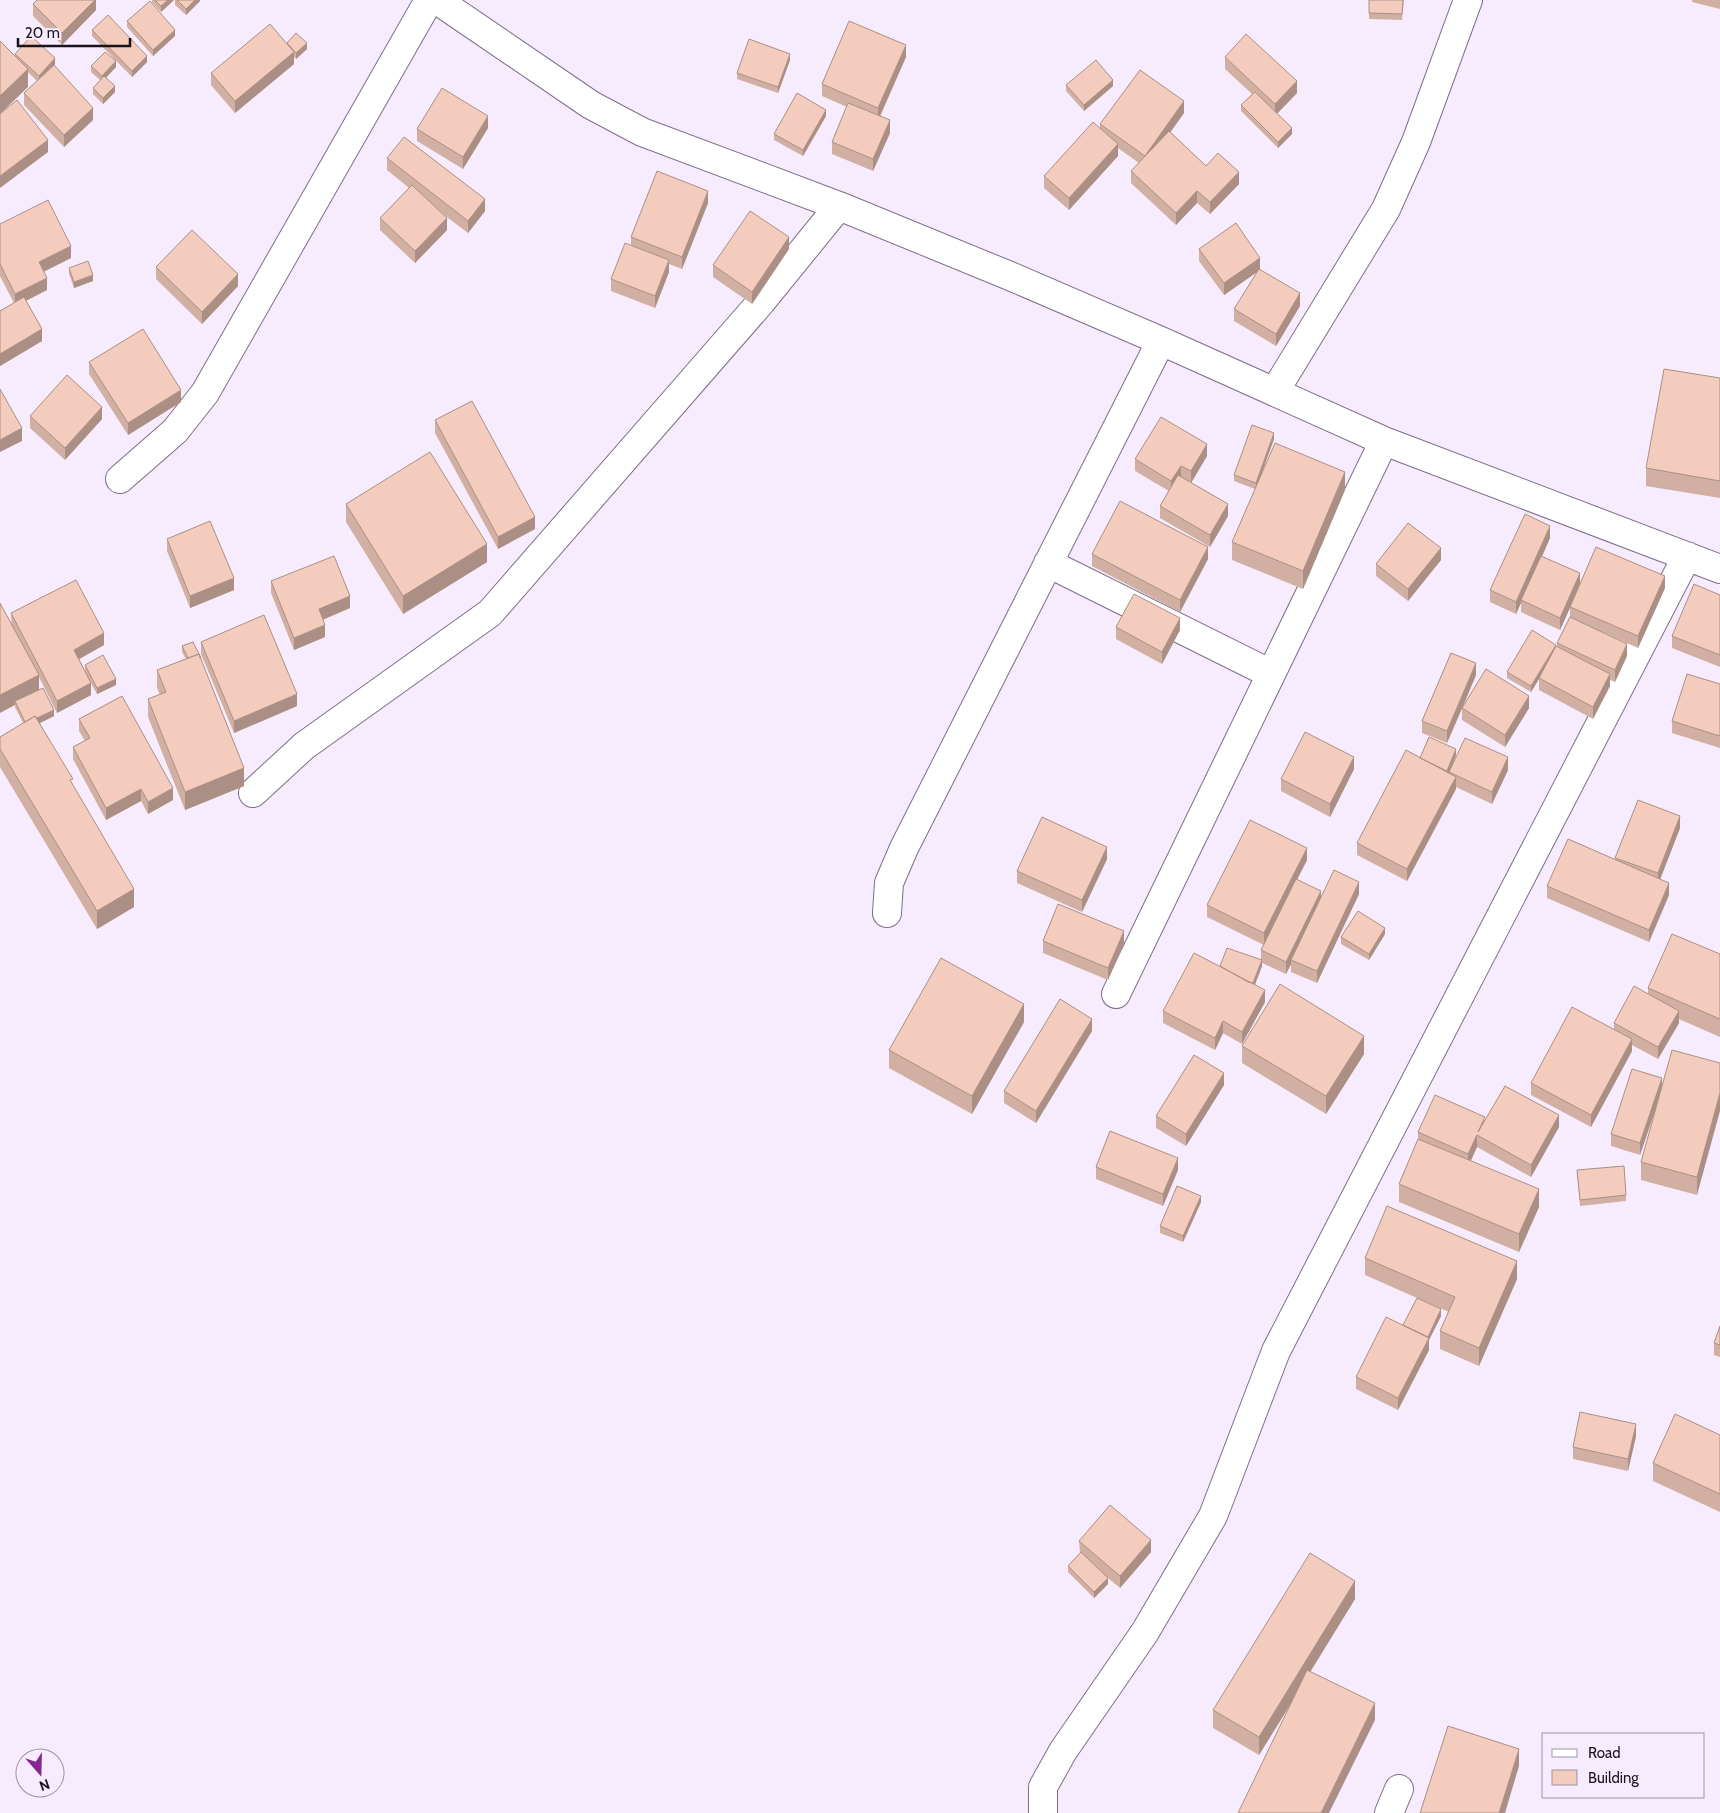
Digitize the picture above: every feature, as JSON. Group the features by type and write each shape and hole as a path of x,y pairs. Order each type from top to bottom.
{"street":[{"path":"120,479 175,431 206,393 429,0"},
{"path":"437,0 591,105 642,132 839,206 1010,276 1275,391 1384,441 1720,568"},
{"path":"1275,391 1386,209 1419,133 1468,0"},
{"path":"254,793 304,746 490,613 761,302 839,206"},
{"path":"887,913 889,883 904,848 1161,341"},
{"path":"1116,994 1384,441"},
{"path":"1043,1813 1043,1788 1063,1751 1145,1632 1213,1516 1276,1351 1687,556"},
{"path":"1048,564 1271,674"}],"building":[{"path":"37,0 95,0 62,33 33,4"},
{"path":"155,0 168,0 161,6"},
{"path":"177,0 195,0 186,9"},
{"path":"1369,0 1403,0 1402,14 1369,13"},
{"path":"150,1 175,30 153,50 127,21"},
{"path":"108,15 147,56 132,71 92,30"},
{"path":"849,21 906,45 878,108 822,84"},
{"path":"270,24 294,52 235,101 211,73"},
{"path":"296,33 307,43 296,53 287,43"},
{"path":"1246,34 1297,81 1275,104 1225,57"},
{"path":"31,36 55,58 39,76 15,54"},
{"path":"749,39 790,54 778,87 737,73"},
{"path":"0,41 28,69 0,96"},
{"path":"105,52 116,61 102,76 91,66"},
{"path":"1096,60 1113,80 1084,105 1066,85"},
{"path":"54,65 93,108 64,135 24,93"},
{"path":"1140,70 1184,101 1145,156 1100,124"},
{"path":"104,76 115,86 103,98 93,88"},
{"path":"442,88 488,116 463,157 417,129"},
{"path":"1255,92 1292,128 1278,142 1241,105"},
{"path":"797,93 826,110 803,150 774,134"},
{"path":"17,100 48,140 0,176 0,114"},
{"path":"848,103 890,120 873,159 832,142"},
{"path":"1093,122 1118,144 1069,198 1044,176"},
{"path":"1169,131 1206,166 1218,153 1239,172 1210,202 1197,191 1176,213 1131,171"},
{"path":"404,137 485,199 468,221 387,158"},
{"path":"657,171 708,191 682,257 631,237"},
{"path":"412,185 447,218 415,251 380,218"},
{"path":"48,200 71,246 39,262 47,278 15,294 0,264 0,224"},
{"path":"750,211 789,237 752,292 713,265"},
{"path":"1236,223 1260,258 1224,283 1199,249"},
{"path":"192,230 238,274 202,312 156,267"},
{"path":"625,243 669,260 655,296 611,279"},
{"path":"88,261 93,275 74,282 69,268"},
{"path":"1259,269 1300,293 1276,334 1234,309"},
{"path":"24,297 42,329 0,354 0,311"},
{"path":"143,329 181,390 128,423 89,362"},
{"path":"1664,369 1720,378 1720,481 1646,468"},
{"path":"67,375 102,407 65,448 30,416"},
{"path":"0,389 22,428 0,440"},
{"path":"472,401 535,517 498,537 435,420"},
{"path":"1161,417 1207,444 1191,471 1181,466 1171,481 1135,459"},
{"path":"1252,425 1274,433 1256,483 1234,475"},
{"path":"1275,443 1345,472 1303,571 1232,542"},
{"path":"430,452 487,544 403,596 346,504"},
{"path":"1178,475 1228,504 1210,535 1160,506"},
{"path":"1120,501 1208,547 1180,600 1092,554"},
{"path":"1525,514 1550,526 1516,602 1490,590"},
{"path":"210,521 234,578 190,596 167,539"},
{"path":"1408,523 1441,548 1408,589 1376,564"},
{"path":"1596,547 1665,576 1638,636 1570,607"},
{"path":"334,556 350,596 319,609 325,625 294,638 271,581"},
{"path":"1541,556 1580,573 1560,618 1521,600"},
{"path":"76,580 104,633 74,650 91,683 57,701 11,613"},
{"path":"1694,584 1720,595 1720,655 1672,636"},
{"path":"1134,594 1180,618 1162,652 1116,627"},
{"path":"0,603 39,675 0,695"},
{"path":"264,615 297,694 234,721 201,642"},
{"path":"1570,617 1627,644 1615,670 1557,643"},
{"path":"1532,630 1556,645 1531,686 1507,672"},
{"path":"193,642 199,654 188,658 182,646"},
{"path":"1556,646 1610,674 1593,707 1539,678"},
{"path":"1451,653 1476,663 1447,731 1422,721"},
{"path":"199,654 244,768 185,792 148,699 166,692 157,670"},
{"path":"103,655 116,679 97,688 85,665"},
{"path":"1486,669 1529,696 1505,735 1462,708"},
{"path":"1687,674 1720,684 1720,736 1672,721"},
{"path":"43,688 54,710 37,718 35,716 25,722 15,701"},
{"path":"122,696 173,788 148,802 141,789 106,808 73,747 90,738 79,719"},
{"path":"35,716 73,779 70,780 134,889 97,911 0,749 0,737"},
{"path":"1305,732 1354,757 1330,804 1281,779"},
{"path":"1429,737 1456,749 1447,771 1420,758"},
{"path":"1465,738 1508,757 1492,792 1449,772"},
{"path":"1406,750 1456,777 1407,869 1357,843"},
{"path":"1638,800 1680,816 1658,873 1615,858"},
{"path":"1042,817 1107,847 1082,900 1017,871"},
{"path":"1250,820 1307,848 1264,933 1207,905"},
{"path":"1568,839 1669,883 1649,930 1547,886"},
{"path":"1334,870 1359,882 1317,971 1291,960"},
{"path":"1296,879 1321,891 1286,962 1261,950"},
{"path":"1058,904 1124,931 1108,968 1043,941"},
{"path":"1358,911 1385,928 1369,954 1341,937"},
{"path":"1672,934 1720,954 1720,1019 1648,988"},
{"path":"1227,948 1262,960 1253,983 1220,966"},
{"path":"1194,953 1265,990 1242,1032 1223,1021 1215,1038 1163,1011"},
{"path":"941,958 1024,1004 972,1096 889,1050"},
{"path":"1280,984 1364,1036 1326,1096 1242,1046"},
{"path":"1634,986 1679,1011 1658,1047 1614,1023"},
{"path":"1060,999 1092,1019 1036,1111 1004,1091"},
{"path":"1572,1007 1632,1039 1591,1115 1531,1083"},
{"path":"1672,1050 1720,1063 1720,1093 1697,1177 1641,1162"},
{"path":"1194,1055 1224,1073 1186,1134 1156,1116"},
{"path":"1632,1069 1662,1078 1640,1143 1611,1134"},
{"path":"1505,1086 1559,1115 1531,1165 1477,1135 1468,1154 1418,1132 1435,1095 1485,1117 1478,1132"},
{"path":"1110,1131 1178,1158 1163,1194 1096,1167"},
{"path":"1418,1139 1539,1189 1519,1234 1399,1184"},
{"path":"1624,1166 1626,1195 1580,1200 1577,1170"},
{"path":"1177,1186 1201,1196 1183,1236 1160,1226"},
{"path":"1387,1206 1517,1261 1479,1348 1440,1331 1455,1297 1365,1258"},
{"path":"1417,1298 1441,1309 1428,1337 1403,1325"},
{"path":"1386,1317 1429,1338 1398,1398 1356,1377"},
{"path":"1720,1326 1720,1345 1714,1343"},
{"path":"1580,1412 1636,1424 1628,1459 1573,1447"},
{"path":"1675,1414 1720,1435 1720,1494 1653,1463"},
{"path":"1110,1505 1151,1540 1120,1576 1079,1541"},
{"path":"1081,1552 1108,1578 1094,1592 1068,1566"},
{"path":"1310,1553 1355,1581 1259,1737 1213,1710"},
{"path":"1307,1670 1375,1703 1321,1813 1238,1813"},
{"path":"1448,1726 1519,1749 1499,1813 1420,1813"}]}
